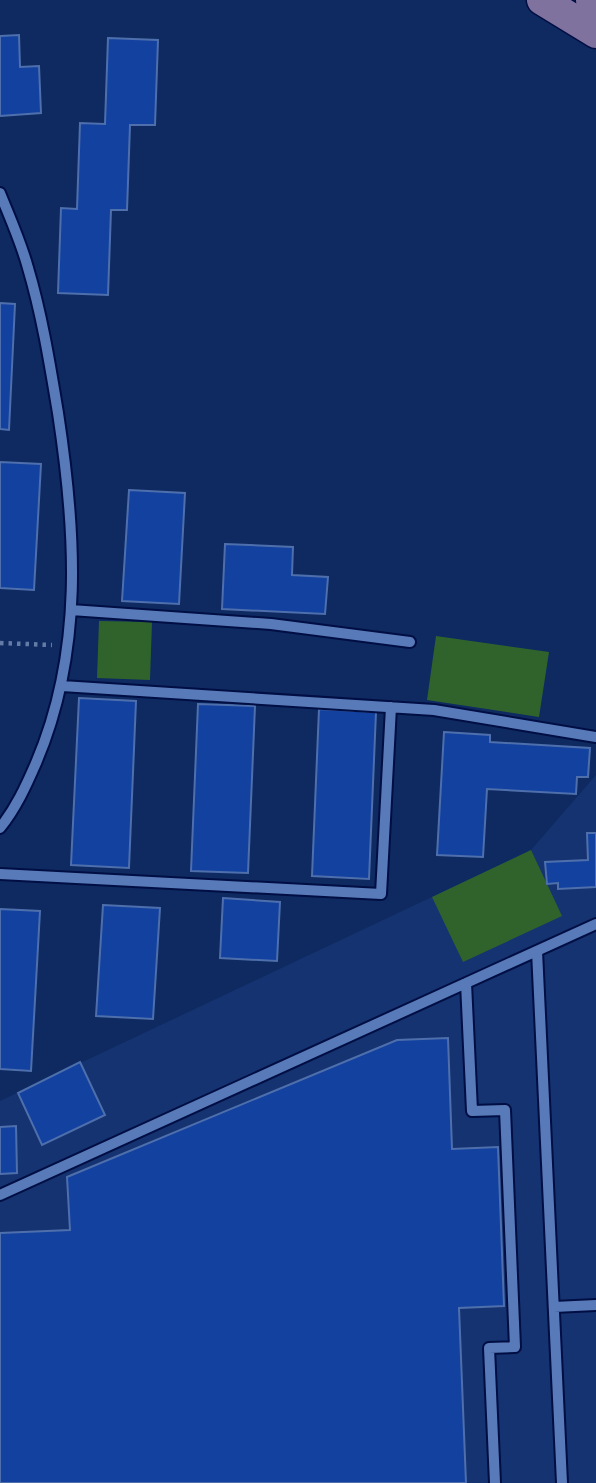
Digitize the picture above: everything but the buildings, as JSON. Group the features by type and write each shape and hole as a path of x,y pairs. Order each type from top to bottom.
{"main road":[{"path":"542,0 596,33"},
{"path":"592,0 596,3"}],"lane":[{"path":"0,193 29,268 52,374 71,514 71,610 62,685 51,724 32,772 19,801 0,828"},
{"path":"71,610 271,624 410,642"},
{"path":"62,685 434,710 596,737"},
{"path":"0,874 381,894 391,707"},
{"path":"0,1195 596,924"},
{"path":"537,951 562,1483"},
{"path":"466,983 472,1111 505,1110 515,1347 489,1348 495,1483"},
{"path":"554,1307 596,1305"}],"path":[{"path":"0,643 68,646"}],"shaded area":[{"path":"596,775 596,1483 0,1483 0,1101 531,850"}],"green space":[{"path":"99,621 152,622 150,680 97,678"},
{"path":"436,636 549,652 539,717 427,700"},
{"path":"531,850 562,916 463,962 432,897"}]}
